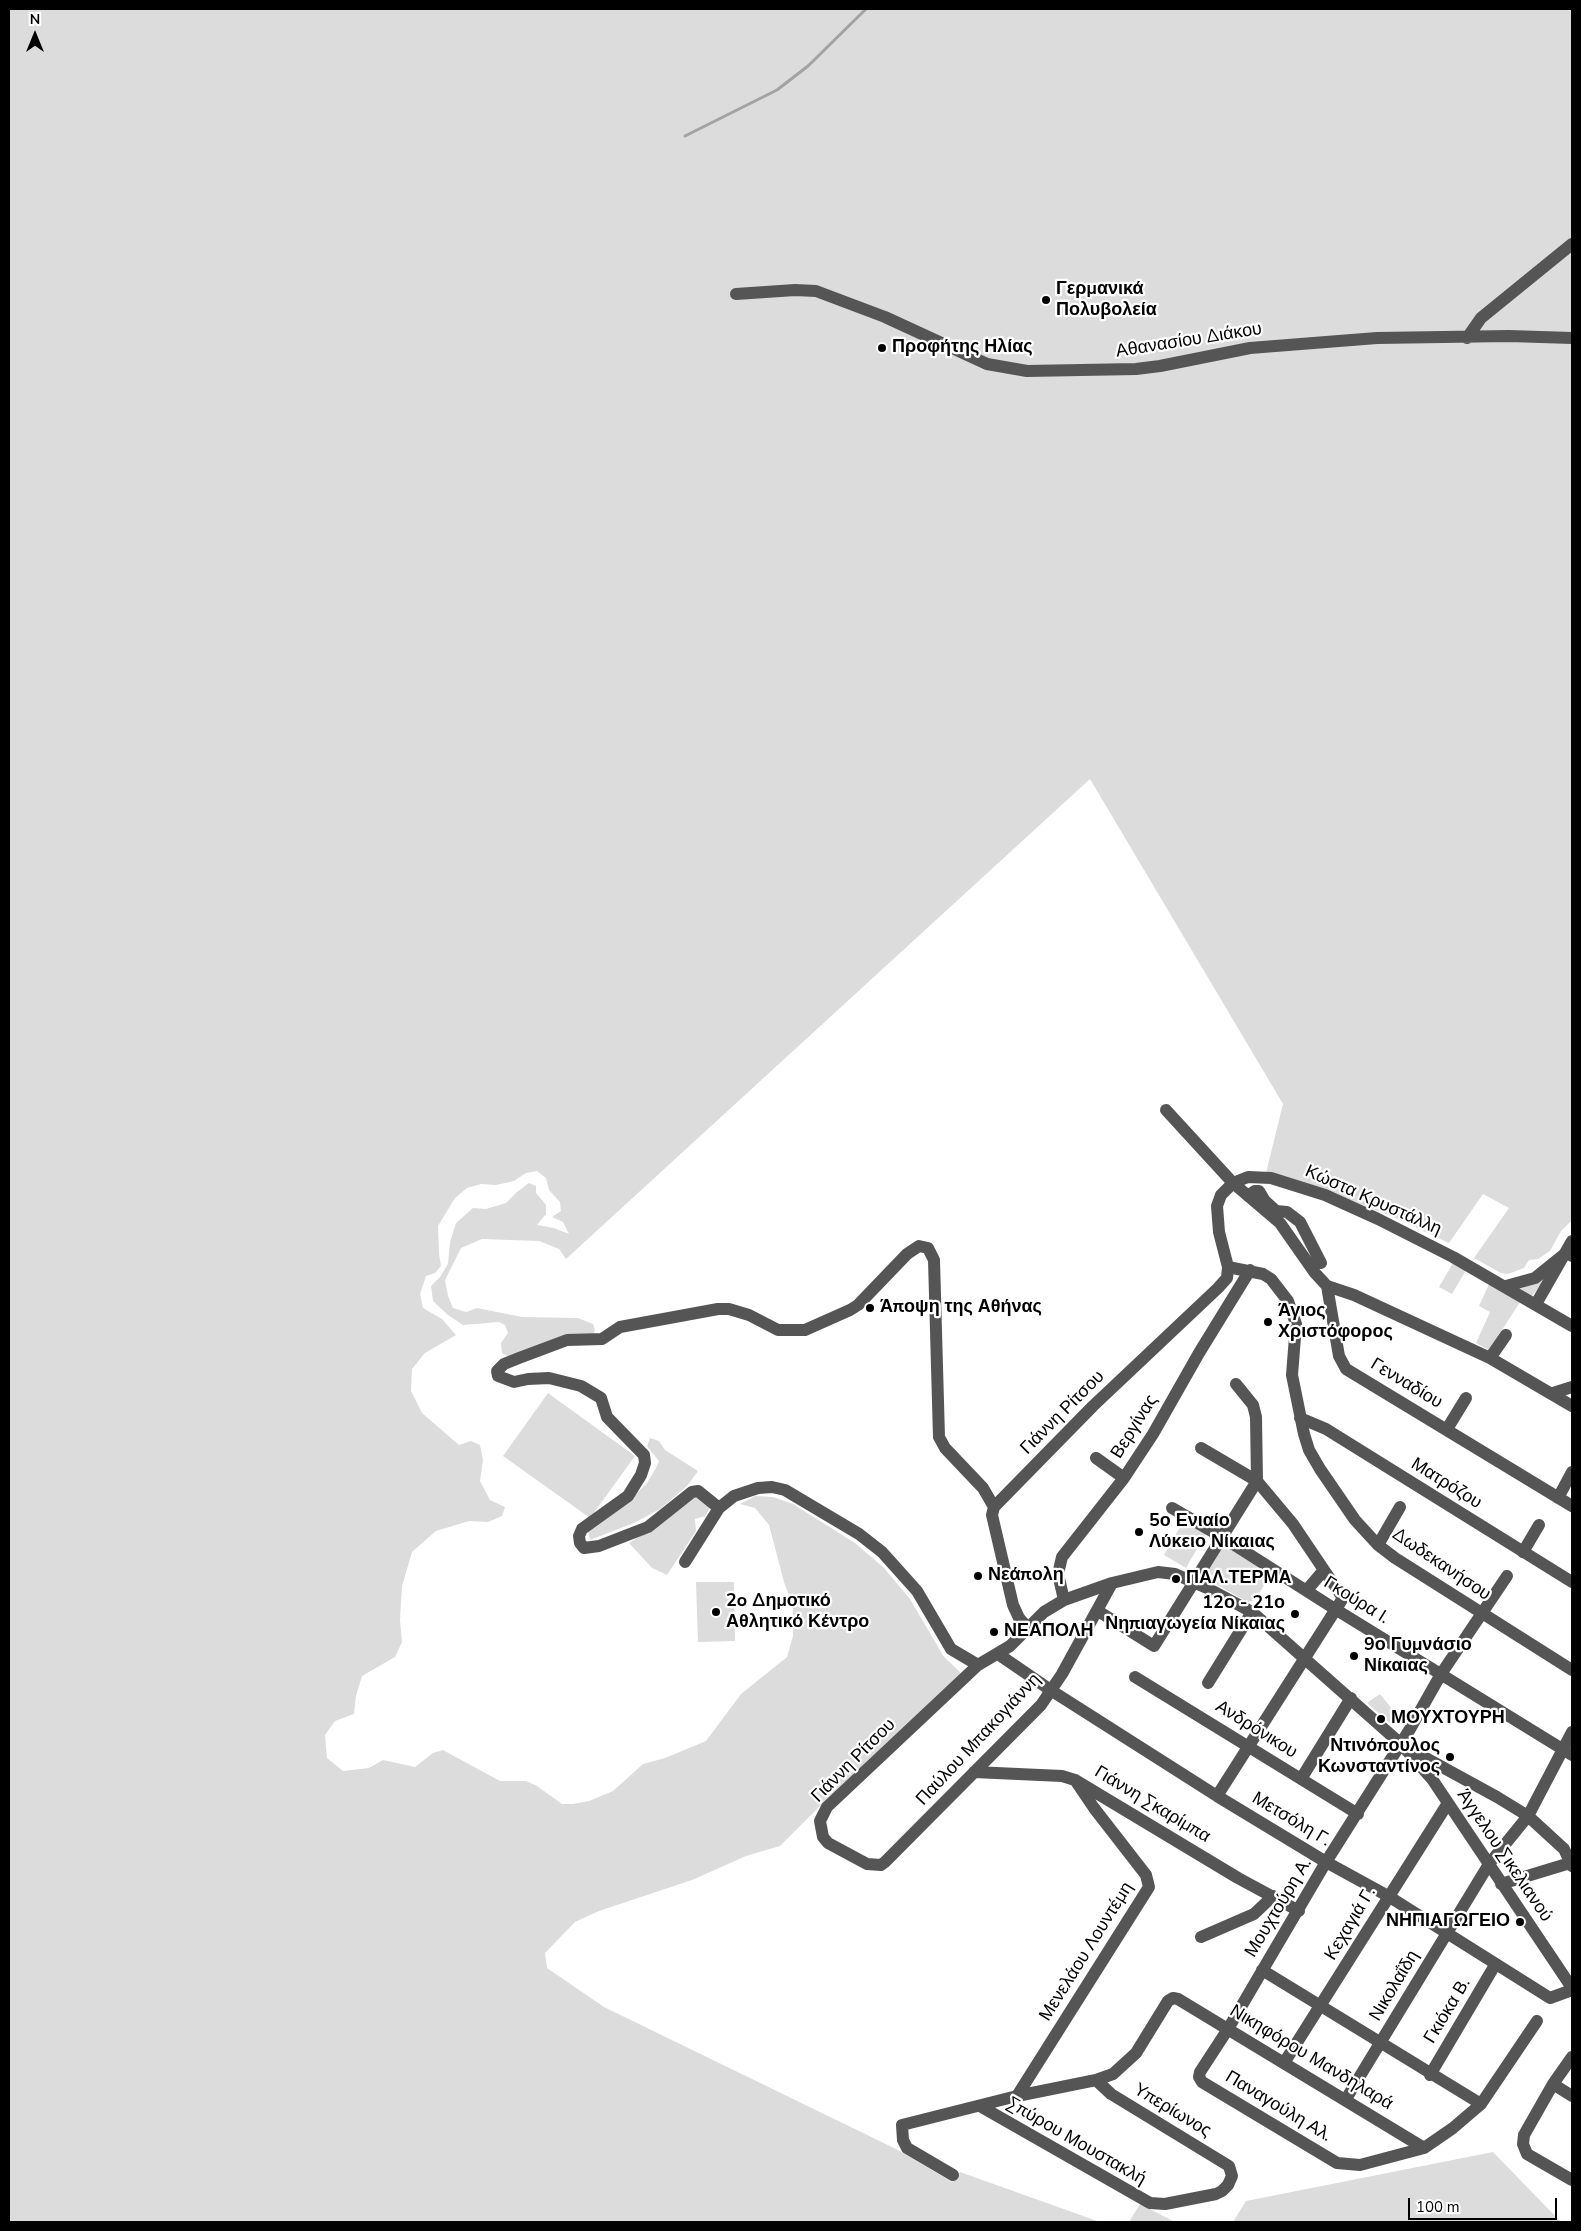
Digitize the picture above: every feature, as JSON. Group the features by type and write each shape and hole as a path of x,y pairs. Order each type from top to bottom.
{"street":[{"path":"1467,338 1481,318 1572,244"},
{"name":"Αθανασίου Διάκου","path":"736,294 795,290 816,291 885,317 987,364 1026,370 1106,370 1152,367 1226,351 1284,344 1377,338 1509,336 1572,338"},
{"path":"1166,1110 1233,1183 1280,1223 1315,1273 1327,1286 1354,1294 1490,1358 1553,1393 1572,1406"},
{"name":"Κώστα Κρυστάλλη","path":"1233,1183 1248,1177 1271,1178 1325,1196 1378,1219 1454,1257 1572,1326"},
{"path":"1228,1267 1219,1232 1217,1206 1221,1195 1233,1183"},
{"path":"1248,1196 1255,1191 1259,1191 1266,1202 1276,1211 1287,1212 1300,1222 1321,1263"},
{"path":"1536,1304 1569,1255 1572,1241"},
{"path":"718,1508 698,1491 692,1492 648,1527 599,1546 584,1548 579,1536 582,1529 628,1496 641,1475 645,1463 644,1455 607,1417 601,1398 581,1386 549,1378 528,1378 514,1382 498,1376 497,1371 504,1364 567,1340 602,1339 620,1327 718,1309 729,1309 743,1313 778,1330 805,1330 858,1305 907,1254 919,1246 928,1248 934,1260 939,1437 945,1448 984,1488 994,1507 992,1515 1016,1612 1027,1628"},
{"path":"1506,1286 1535,1278 1569,1255"},
{"name":"Δωδεκανήσου","path":"1228,1267 1250,1270 1271,1279 1280,1289 1294,1313 1296,1335 1292,1375 1300,1418 1309,1450 1355,1520 1378,1545 1395,1558 1572,1670"},
{"name":"Γιάννη Ρίτσου","path":"994,1507 1093,1406 1218,1288 1227,1278 1228,1267"},
{"name":"Βεργίνας","path":"1064,1600 1058,1574 1062,1557 1124,1478 1160,1423 1199,1353 1250,1270"},
{"name":"Γενναδίου","path":"1327,1286 1339,1356 1346,1369 1572,1506"},
{"path":"1490,1358 1506,1335"},
{"path":"1098,1611 1154,1646 1257,1480 1256,1417 1253,1405 1236,1384"},
{"path":"1553,1393 1572,1387"},
{"path":"1447,1429 1466,1398"},
{"name":"Ματρόζου","path":"1300,1418 1326,1429 1572,1582"},
{"path":"1201,1448 1257,1480 1293,1524 1324,1570 1339,1604 1217,1796"},
{"path":"1096,1458 1124,1478"},
{"path":"1558,1498 1572,1472"},
{"path":"685,1562 718,1508 734,1496 744,1492 772,1487 785,1490 859,1534 882,1552 917,1591 951,1649 978,1665"},
{"path":"1378,1545 1400,1507"},
{"name":"Γκούρα Ι.","path":"1172,1508 1307,1590 1339,1604 1441,1674 1567,1752"},
{"path":"1523,1552 1539,1526"},
{"path":"1307,1590 1324,1570"},
{"name":"Άγγελου Σικελιανού","path":"1027,1628 1044,1612 1064,1600 1112,1583 1158,1572 1175,1574 1194,1582 1252,1612 1303,1659 1351,1698 1401,1744 1426,1772 1572,1989"},
{"name":"Μουχτούρη Α.","path":"1202,2082 1199,2077 1200,2072 1228,2029 1326,1862 1401,1744 1441,1674 1507,1576"},
{"name":"Παύλου Μπακογιάννη","path":"834,1848 866,1864 880,1865 1041,1705 1052,1691 1112,1583"},
{"path":"1208,1683 1252,1612"},
{"name":"Γιάννη Ρίτσου","path":"834,1848 823,1837 820,1829 820,1821 827,1807 978,1665 1010,1646 1027,1628"},
{"name":"Μετσόλη Γ.","path":"998,1654 1052,1691 1217,1796 1326,1862 1388,1896 1550,1998 1572,1989"},
{"name":"Ανδρόνικου","path":"1135,1677 1358,1814"},
{"path":"1301,1779 1351,1698"},
{"name":"Νικολαΐδη","path":"1346,2100 1488,1864 1528,1816 1567,1752 1572,1732"},
{"path":"1401,1744 1528,1816 1568,1849 1571,1865 1501,1884"},
{"name":"Γιάννη Σκαρίμπα","path":"974,1772 1062,1776 1088,1785 1214,1864 1299,1910"},
{"name":"Μενελάου Λουντέμη","path":"1017,2096 1149,1887 1146,1875 1094,1808 1076,1780"},
{"name":"Κεχαγιά Γ.","path":"1284,2063 1322,2006 1388,1896 1448,1803"},
{"path":"1202,1937 1254,1914 1272,1896"},
{"name":"Γκιόκα Β.","path":"1430,2075 1495,1965"},
{"path":"1262,1970 1430,2075 1481,2104"},
{"name":"Νικηφόρου Μανδηλαρά","path":"1096,2080 1113,2074 1123,2066 1136,2052 1168,2001 1173,1998 1178,1999 1424,2148"},
{"path":"1424,2148 1481,2104 1537,2021"},
{"path":"1572,2057 1553,2084 1524,2135 1523,2144 1527,2154 1572,2180"},
{"path":"953,2175 907,2148 903,2140 901,2127 904,2124 1017,2096 1096,2080"},
{"name":"Υπερίωνος","path":"1096,2080 1111,2094 1232,2170 1232,2176 1228,2185 1222,2191 1157,2204"},
{"name":"Παναγούλη Αλ.","path":"1202,2082 1337,2163 1360,2165 1424,2148"},
{"path":"1553,2084 1572,2096"},
{"name":"Σπύρου Μουστακλή","path":"980,2106 1143,2201 1157,2204"}],"shaded area":[{"path":"9,9 1572,9 1572,1220 1561,1231 1550,1251 1538,1259 1529,1260 1524,1268 1508,1274 1501,1273 1474,1258 1509,1208 1483,1194 1449,1243 1396,1218 1321,1189 1266,1173 1283,1104 1090,779 566,1259 559,1249 539,1241 482,1239 461,1248 445,1280 448,1296 453,1308 466,1312 477,1308 522,1317 578,1318 593,1324 595,1330 593,1334 513,1360 502,1353 501,1343 508,1333 505,1325 499,1322 463,1325 448,1315 433,1301 431,1286 440,1277 448,1264 450,1242 456,1223 473,1208 486,1209 506,1203 529,1183 536,1186 536,1193 546,1205 546,1214 537,1225 554,1228 569,1234 563,1222 552,1217 561,1211 560,1202 549,1190 546,1178 537,1171 526,1173 514,1181 496,1185 481,1184 467,1188 455,1198 438,1226 441,1266 435,1273 426,1276 420,1294 423,1308 442,1319 456,1335 425,1353 412,1369 411,1391 422,1413 459,1445 471,1441 480,1445 483,1460 480,1481 490,1500 505,1507 502,1516 488,1522 469,1521 436,1531 412,1552 402,1586 400,1620 402,1642 395,1657 362,1676 356,1696 354,1714 335,1721 325,1735 327,1758 343,1771 369,1768 383,1760 415,1767 433,1753 443,1750 500,1781 526,1781 537,1786 562,1804 589,1801 613,1791 643,1764 665,1758 706,1741 741,1694 787,1657 793,1636 793,1607 784,1582 769,1525 755,1508 740,1504 755,1496 773,1497 793,1504 855,1543 884,1568 910,1599 944,1657 960,1672 959,1678 820,1806 780,1846 746,1856 692,1880 599,1911 575,1922 545,1953 547,1968 604,2007 898,2150 952,2182 960,2172 1100,2222 9,2222"},
{"path":"1453,1263 1466,1270 1452,1294 1439,1287"},
{"path":"1548,1276 1531,1297 1520,1289"},
{"path":"1490,1282 1522,1299 1489,1350 1476,1343 1490,1312 1479,1306"},
{"path":"548,1393 635,1456 590,1518 503,1456"},
{"path":"650,1438 659,1441 665,1450 698,1471 687,1486 660,1509 634,1523 590,1540 588,1532 630,1500 647,1483 656,1468 659,1461 647,1446"},
{"path":"694,1494 710,1507 705,1516 695,1519 696,1531 667,1575 652,1568 629,1543 654,1527"},
{"path":"1184,1520 1206,1533 1186,1568 1164,1555"},
{"path":"1221,1542 1271,1572 1257,1598 1252,1601 1247,1602 1199,1574"},
{"name":"2o Δημοτικό Αθλητικό Κέντρο","path":"696,1582 734,1582 735,1641 698,1642"},
{"path":"1380,1694 1402,1721 1392,1725 1367,1703"},
{"path":"1493,2152 1561,2222 1233,2222 1246,2201"},
{"path":"1140,2204 1175,2222 1129,2222"}],"waterway":[{"path":"685,136 777,90 808,66 866,9"}],"place":[{"name":"Γερμανικά Πολυβολεία","path":"1046,300"},
{"name":"Προφήτης Ηλίας","path":"882,348"},
{"name":"Άποψη της Αθήνας","path":"870,1308"},
{"name":"Άγιος Χριστόφορος","path":"1268,1322"},
{"name":"5ο Ενιαίο Λύκειο Νίκαιας","path":"1139,1532"},
{"name":"Νεάπολη","path":"978,1576"},
{"name":"ΠΑΛ.ΤΕΡΜΑ","path":"1176,1579"},
{"name":"2o Δημοτικό Αθλητικό Κέντρο","path":"716,1612"},
{"name":"12ο - 21ο Νηπιαγωγεία Νίκαιας","path":"1295,1614"},
{"name":"ΝΕΑΠΟΛΗ","path":"994,1632"},
{"name":"9ο Γυμνάσιο Νίκαιας","path":"1354,1656"},
{"name":"ΜΟΥΧΤΟΥΡΗ","path":"1381,1719"},
{"name":"Ντινόπουλος Κωνσταντίνος","path":"1450,1757"},
{"name":"ΝΗΠΙΑΓΩΓΕΙΟ","path":"1520,1922"}]}
